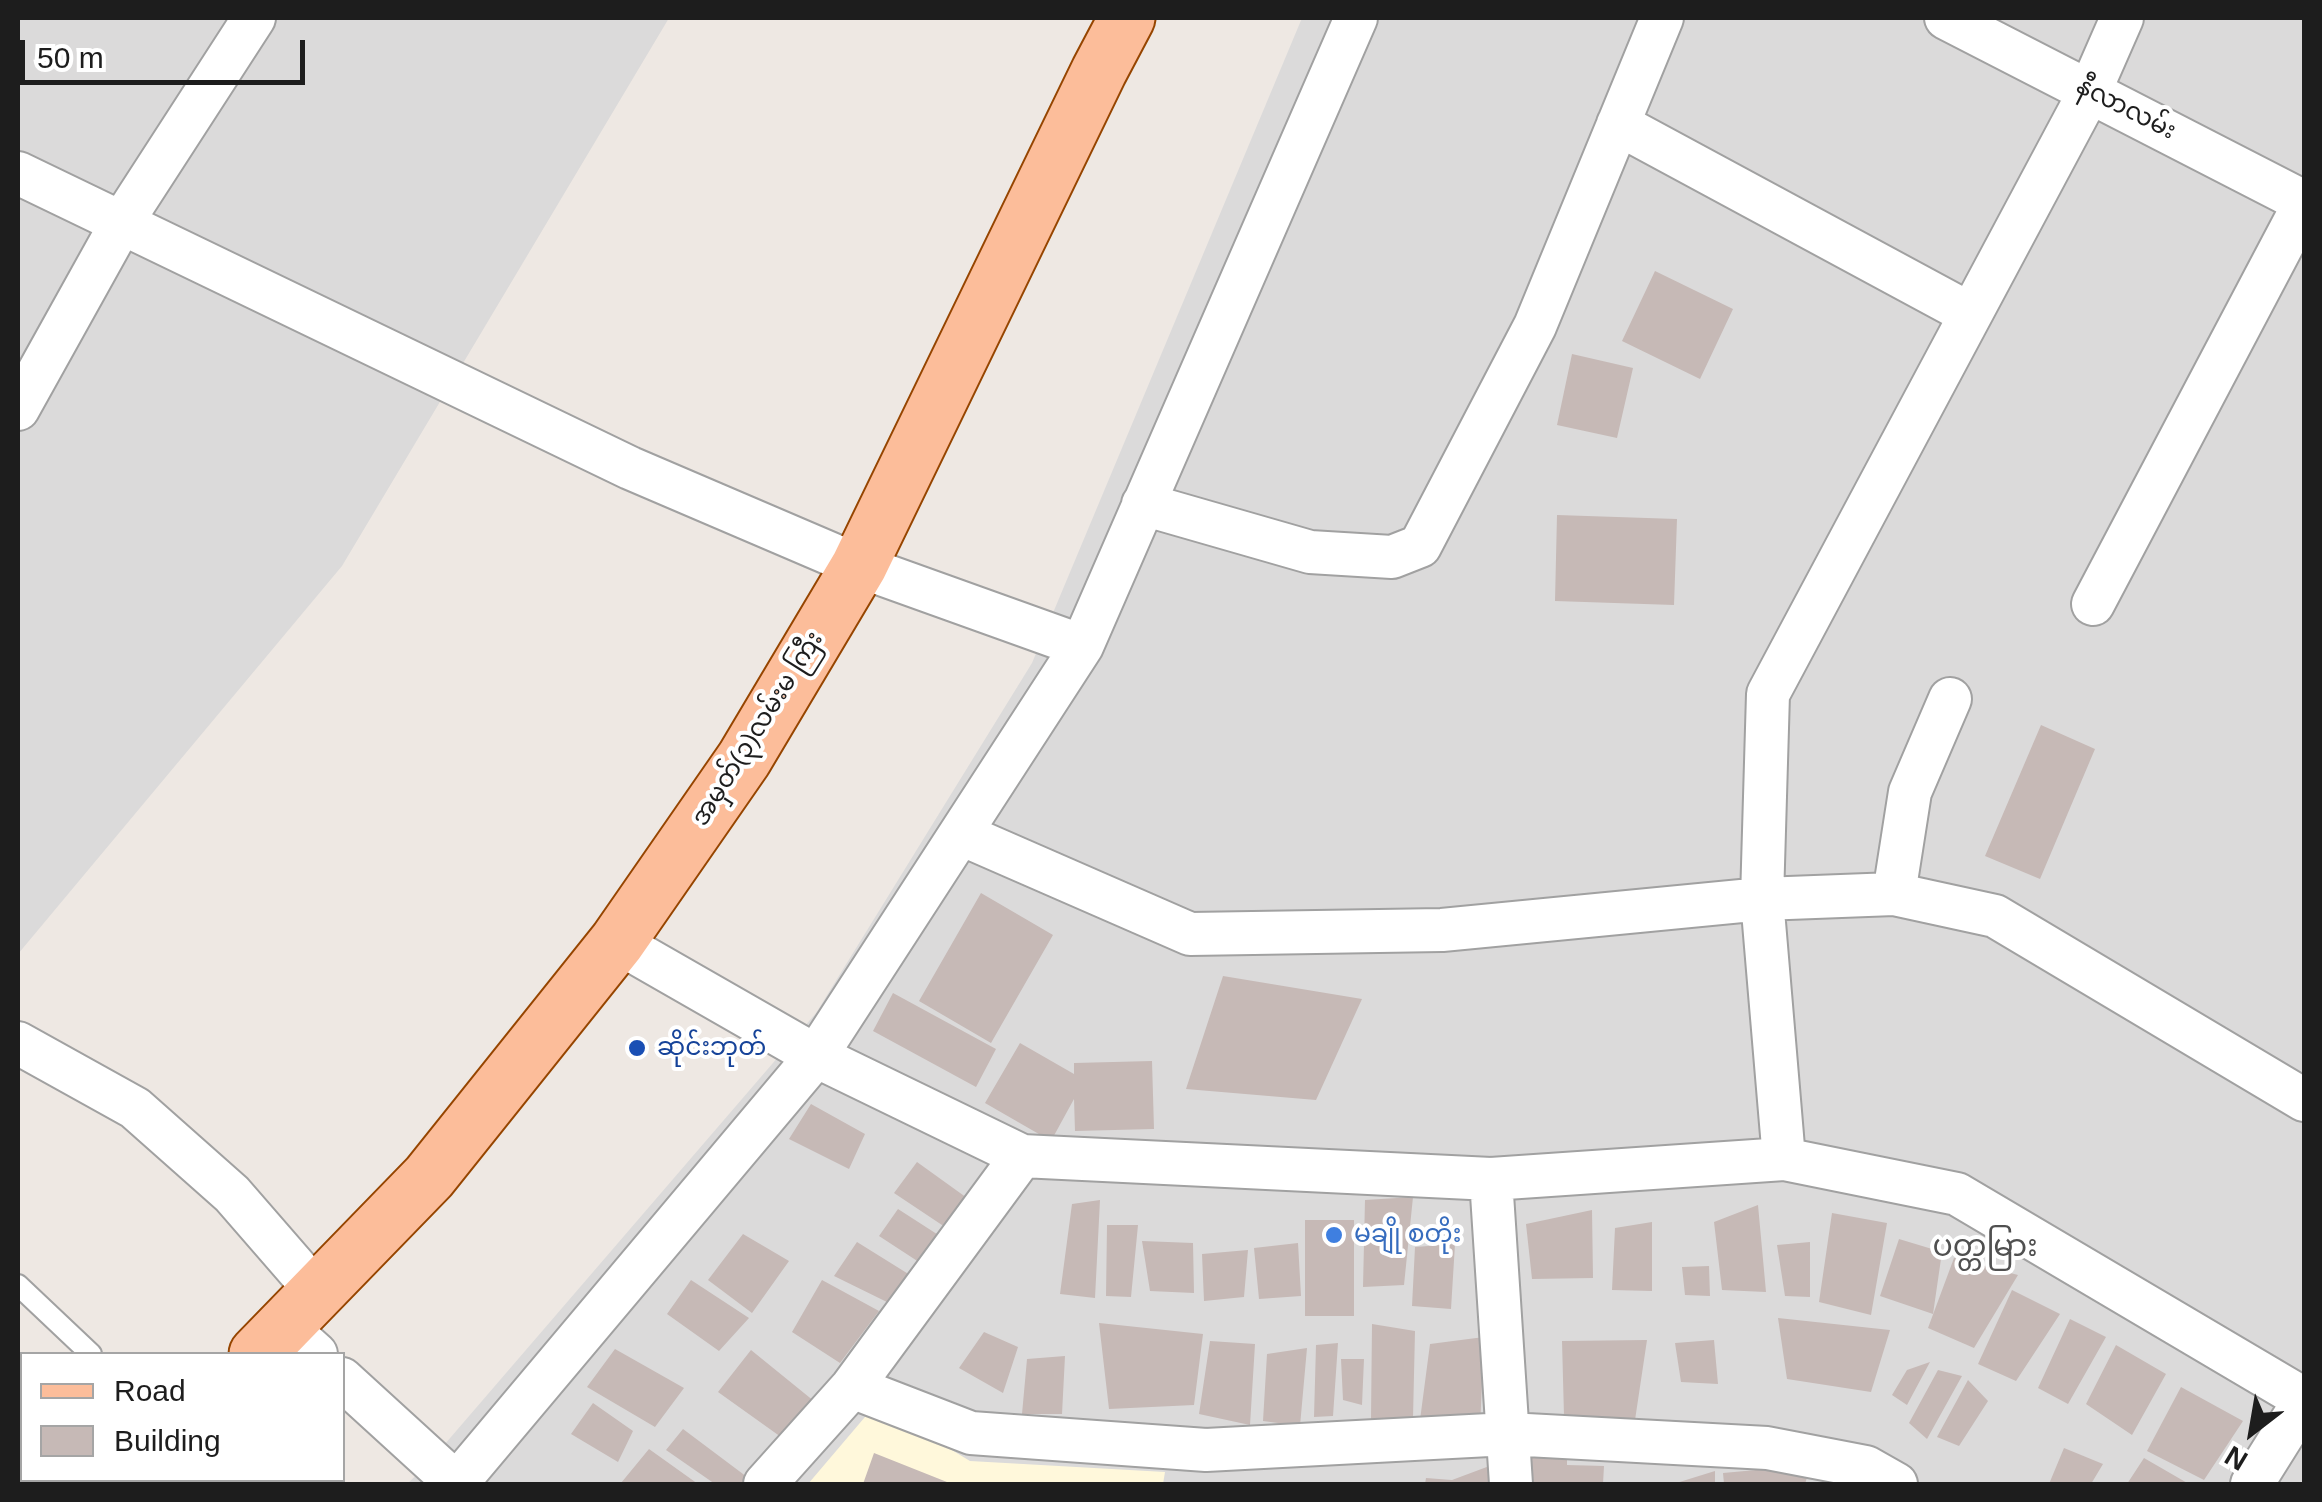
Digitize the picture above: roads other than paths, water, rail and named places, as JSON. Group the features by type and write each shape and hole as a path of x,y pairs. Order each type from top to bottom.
{"main road":[{"name":"အမှတ်(၃)လမ်းမ ကြီး","path":"294,1332 429,1177 617,942 744,758 859,566 1127,18"}],"street":[{"path":"18,409 122,222 254,18"},
{"path":"345,1382 457,1484 816,1056 1082,646 1356,18"},
{"path":"1143,504 1310,552 1392,557 1420,546 1535,326 1662,18"},
{"name":"နီလာလမ်း","path":"1946,18 2304,203"},
{"path":"1784,1159 1762,899 1768,694 2090,91 2122,18"},
{"path":"1618,124 1970,314"},
{"path":"18,173 630,468 859,566 1082,646"},
{"path":"2093,604 2304,203"},
{"path":"1894,894 1910,792 1950,699"},
{"path":"961,834 1190,934 1442,930 1762,899 1894,894 1994,916 2304,1100"},
{"path":"617,942 816,1056 1022,1156 1491,1179 1784,1159 1957,1194 2304,1400 2252,1484"},
{"path":"18,1043 135,1108 232,1194 294,1332"},
{"path":"766,1484 852,1387 1022,1156"},
{"path":"1491,1179 1511,1484"},
{"path":"852,1387 971,1432 1204,1467 1508,1434 1768,1448 1866,1468 1896,1484"}],"lane":[{"path":"18,1284 89,1352"}],"place":[{"name":"ဆိုင်းဘုတ်","path":"637,1048"},
{"name":"မချို စတိုး","path":"1334,1235"}],"district":[{"name":"ပတ္တမြား","path":"1985,1248"}]}
